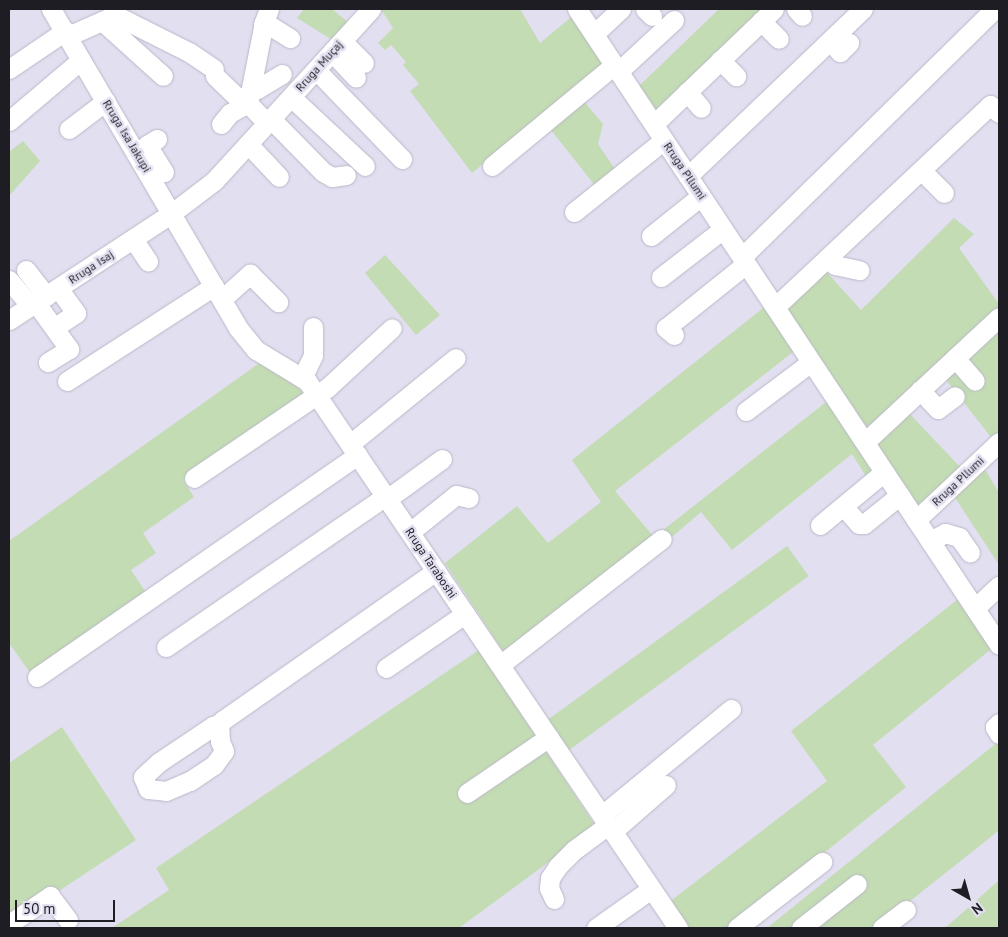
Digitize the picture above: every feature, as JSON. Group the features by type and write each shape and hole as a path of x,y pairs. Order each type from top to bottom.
{"street":[{"name":"Rruga Isa Jakupi","path":"51,9 106,101 157,170 172,213"},
{"name":"Rruga Muçaj","path":"172,213 214,181 371,9"},
{"name":"Rruga Pllumi","path":"577,9 664,140 696,169 701,196 999,645"},
{"path":"594,34 621,9"},
{"path":"674,336 666,328 744,260 994,9"},
{"path":"696,169 762,106 807,70 830,41 864,13"},
{"path":"116,14 162,76"},
{"path":"9,69 67,33 116,14 189,52 215,72 239,99 249,98"},
{"path":"265,14 269,25 290,38"},
{"path":"249,98 265,14"},
{"path":"654,124 768,15 779,39"},
{"path":"492,166 617,68 674,20"},
{"path":"830,41 840,52 849,43"},
{"path":"337,46 360,71"},
{"path":"9,121 81,60"},
{"path":"720,60 736,76"},
{"path":"316,70 402,159"},
{"path":"221,124 230,113 258,89 282,74"},
{"path":"687,92 701,108"},
{"path":"292,97 365,166"},
{"path":"249,98 269,121 323,172 332,176 346,175"},
{"path":"68,129 106,101"},
{"path":"775,307 972,124 996,105"},
{"path":"762,106 765,109 761,115 763,128"},
{"path":"157,138 147,145 157,170"},
{"path":"574,212 664,140"},
{"path":"248,144 279,177"},
{"path":"696,169 712,166 734,144"},
{"path":"922,170 944,192"},
{"path":"651,236 701,196"},
{"name":"Rruga Isaj","path":"9,320 172,213"},
{"name":"Rruga Taraboshi","path":"172,213 238,328 256,350 307,381 317,394 678,928"},
{"path":"661,277 723,229"},
{"path":"133,239 148,261"},
{"path":"828,258 835,265 859,270"},
{"path":"26,270 43,298 68,349 48,362"},
{"path":"67,380 250,274 278,302"},
{"path":"9,280 76,313 61,323"},
{"path":"865,442 999,317"},
{"path":"302,378 313,355 313,327"},
{"path":"194,478 317,394 348,370 392,328"},
{"path":"36,677 354,449 456,358"},
{"path":"955,358 975,381"},
{"path":"746,412 812,362"},
{"path":"920,390 938,409 955,396"},
{"name":"Rruga Pllumi","path":"916,520 997,450"},
{"path":"166,647 442,459"},
{"path":"820,525 884,472"},
{"path":"410,532 456,495 469,498"},
{"path":"850,514 859,524 864,524 900,495"},
{"path":"930,541 945,533 959,537 970,553"},
{"path":"500,665 662,539"},
{"path":"220,724 436,571"},
{"path":"975,608 999,586"},
{"path":"386,668 465,614"},
{"path":"608,824 731,709"},
{"path":"999,723 995,727 999,734"},
{"path":"468,793 549,737"},
{"path":"554,899 549,888 550,878 558,866 574,850 608,824 666,785"},
{"path":"737,928 822,862"},
{"path":"800,928 857,884"},
{"path":"596,928 651,888"},
{"path":"9,924 50,896 68,920"},
{"path":"882,928 906,910"}],"green space":[{"path":"304,9 332,9 349,23 334,41 297,18"},
{"path":"384,9 520,9 540,43 575,14 609,61 472,173 410,91 419,84 403,65 406,62 391,45 385,50 378,43 393,28 382,11"},
{"path":"719,9 771,9 655,114 637,88"},
{"path":"582,99 603,124 598,144 617,172 597,188 547,125"},
{"path":"23,141 40,161 9,196 9,152"},
{"path":"954,218 974,234 959,248 999,304 999,312 870,430 860,427 784,308 823,268 861,310"},
{"path":"385,255 440,315 416,335 365,273"},
{"path":"768,304 797,349 615,491 654,537 505,654 445,563 517,506 548,543 601,502 572,460"},
{"path":"999,323 999,436 994,441 943,376"},
{"path":"261,362 293,381 306,396 183,480 194,497 143,533 156,553 131,570 147,594 31,674 9,643 9,541"},
{"path":"830,399 880,471 869,481 852,454 732,550 701,512 666,542 658,534"},
{"path":"907,411 963,470 915,507 875,441"},
{"path":"982,464 999,493 999,565 952,493"},
{"path":"787,546 809,576 566,752 544,722"},
{"path":"962,596 995,646 873,745 906,787 731,928 687,928 668,903 827,781 791,731"},
{"path":"479,650 596,827 459,928 112,928 169,890 156,868"},
{"path":"62,727 136,840 9,924 9,763"},
{"path":"999,741 999,830 982,844 876,928 767,928"},
{"path":"999,880 999,928 945,928 968,908"}]}
